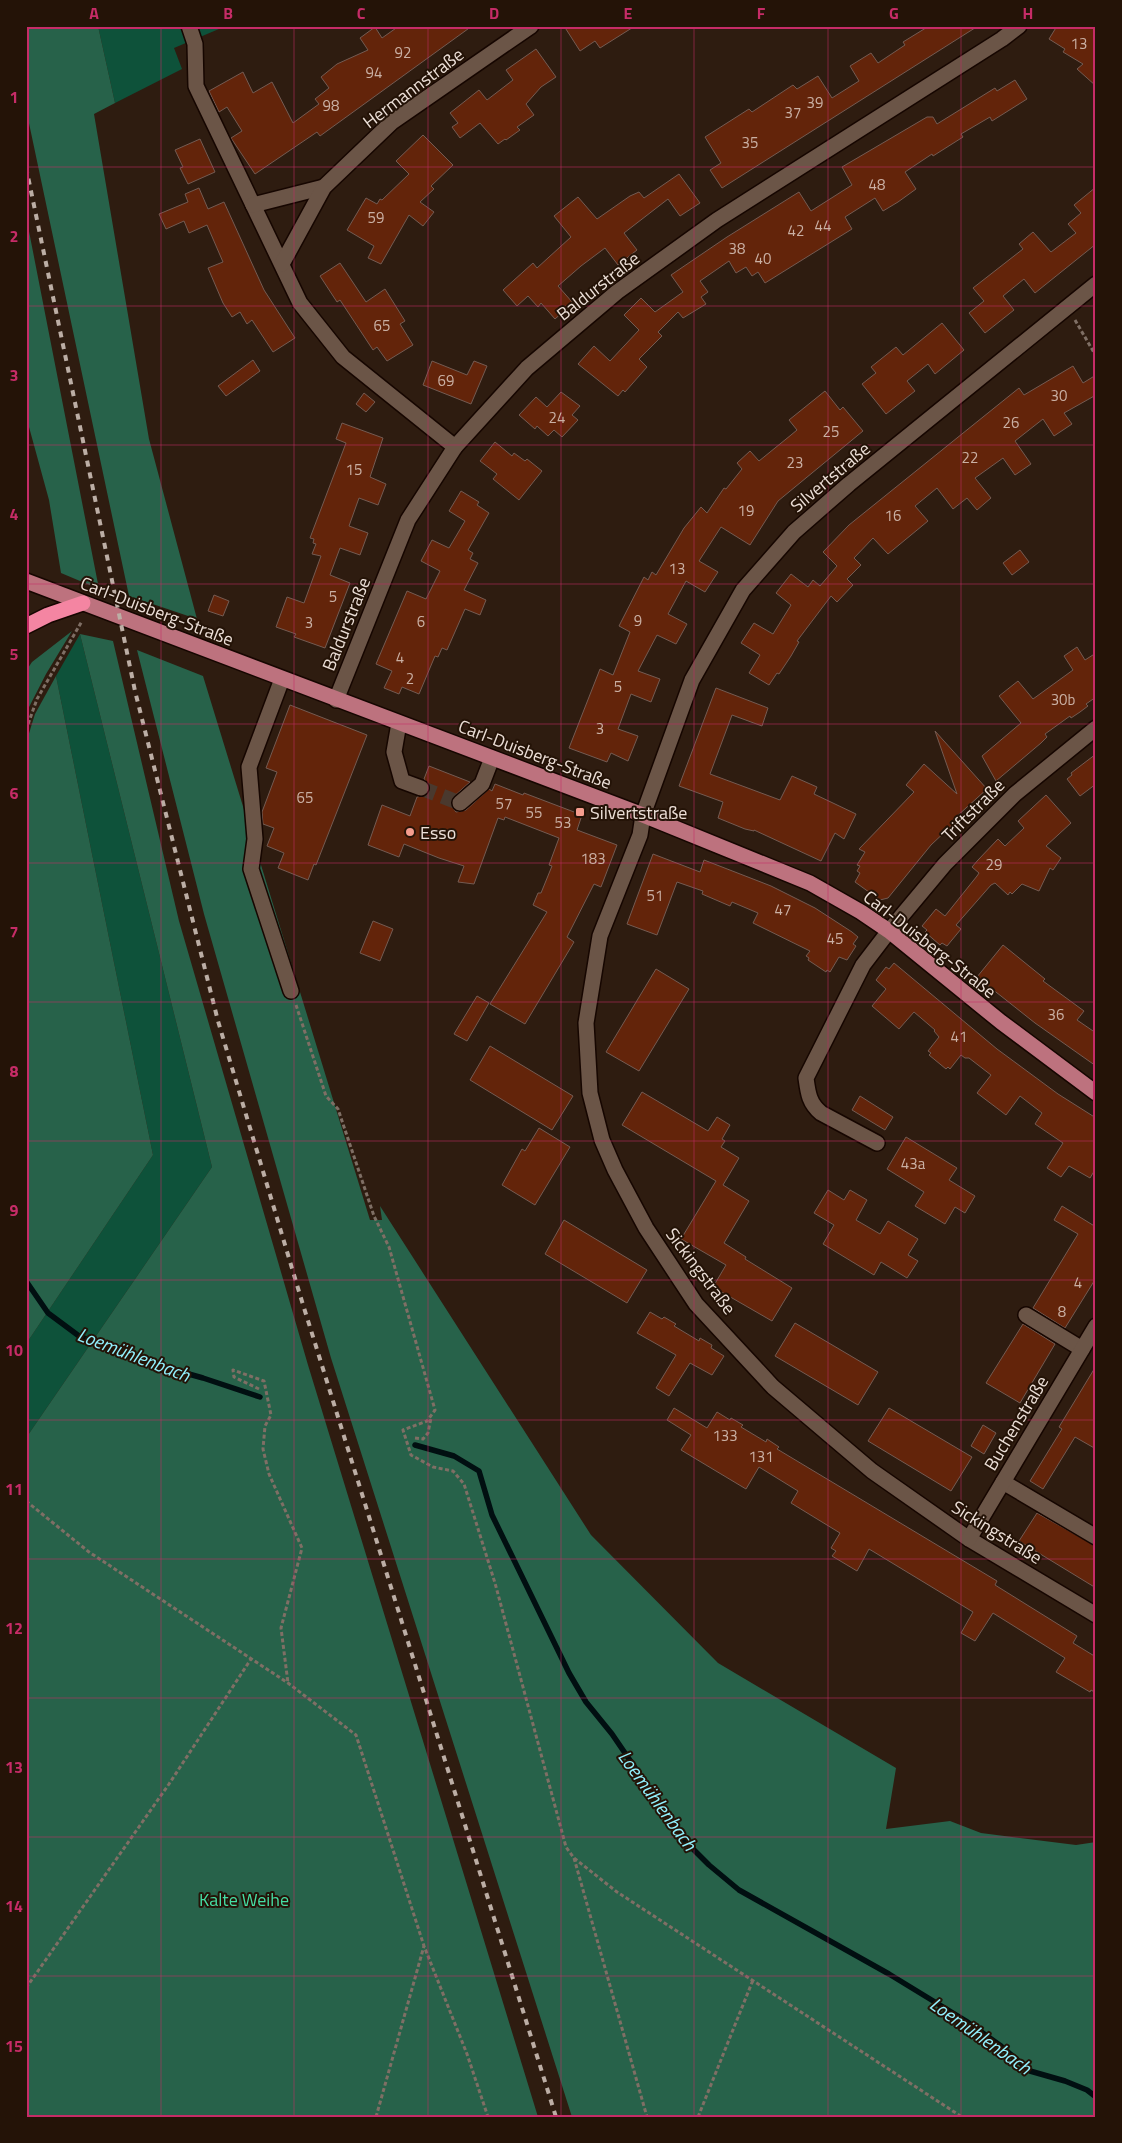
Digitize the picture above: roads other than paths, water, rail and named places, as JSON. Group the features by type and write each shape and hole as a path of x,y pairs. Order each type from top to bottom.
{"highway":[{"path":"26,626 48,615 87,604"}],"main road":[{"name":"Carl-Duisberg-Straße","path":"26,582 643,815 810,883 861,912 889,931 1001,1022 1096,1092"}],"street":[{"path":"189,26 195,44 196,86 300,303 343,357 455,447"},
{"name":"Hermannstraße","path":"282,264 324,187 392,122 531,26"},
{"name":"Baldurstraße","path":"336,700 408,520 455,447 527,368 617,292 717,220 1002,39 1019,26"},
{"name":"Hermannstraße","path":"253,205 324,187"},
{"name":"Silvertstraße","path":"643,815 692,680 743,590 794,532 849,484 1096,284"},
{"path":"282,679 249,767 255,839 251,869 291,992"},
{"path":"399,723 394,752 402,781 420,788"},
{"name":"Triftstraße","path":"877,1143 821,1113 814,1107 808,1096 806,1078 863,965 945,864 1015,794 1096,728"},
{"path":"460,803 482,784 492,758"},
{"name":"Sickingstraße","path":"643,815 640,835 600,936 586,1023 590,1093 602,1140 646,1228 696,1304 773,1387 872,1471 969,1539 1096,1614"},
{"path":"1026,1315 1082,1349"},
{"name":"Buchenstraße","path":"969,1539 1096,1326"},
{"path":"1003,1482 1096,1537"}],"waterway":[{"name":"Loemühlenbach","path":"26,1281 48,1313 79,1336 146,1362 260,1397"},
{"name":"Loemühlenbach","path":"415,1445 454,1456 479,1471 492,1515 569,1673 586,1702 612,1734 685,1841 709,1865 739,1890 889,1974 966,2021 1001,2046 1030,2071 1065,2081 1087,2090 1096,2097"}],"tunnel":[{"path":"421,788 460,803"}],"railway":[{"path":"26,167 135,691 218,1021 300,1295 556,2117"}],"place":[{"name":"Silvertstraße","path":"580,812"},
{"name":"Esso","path":"410,832"}],"park label":[{"name":"Kalte Weihe","path":"244,1899"}]}
